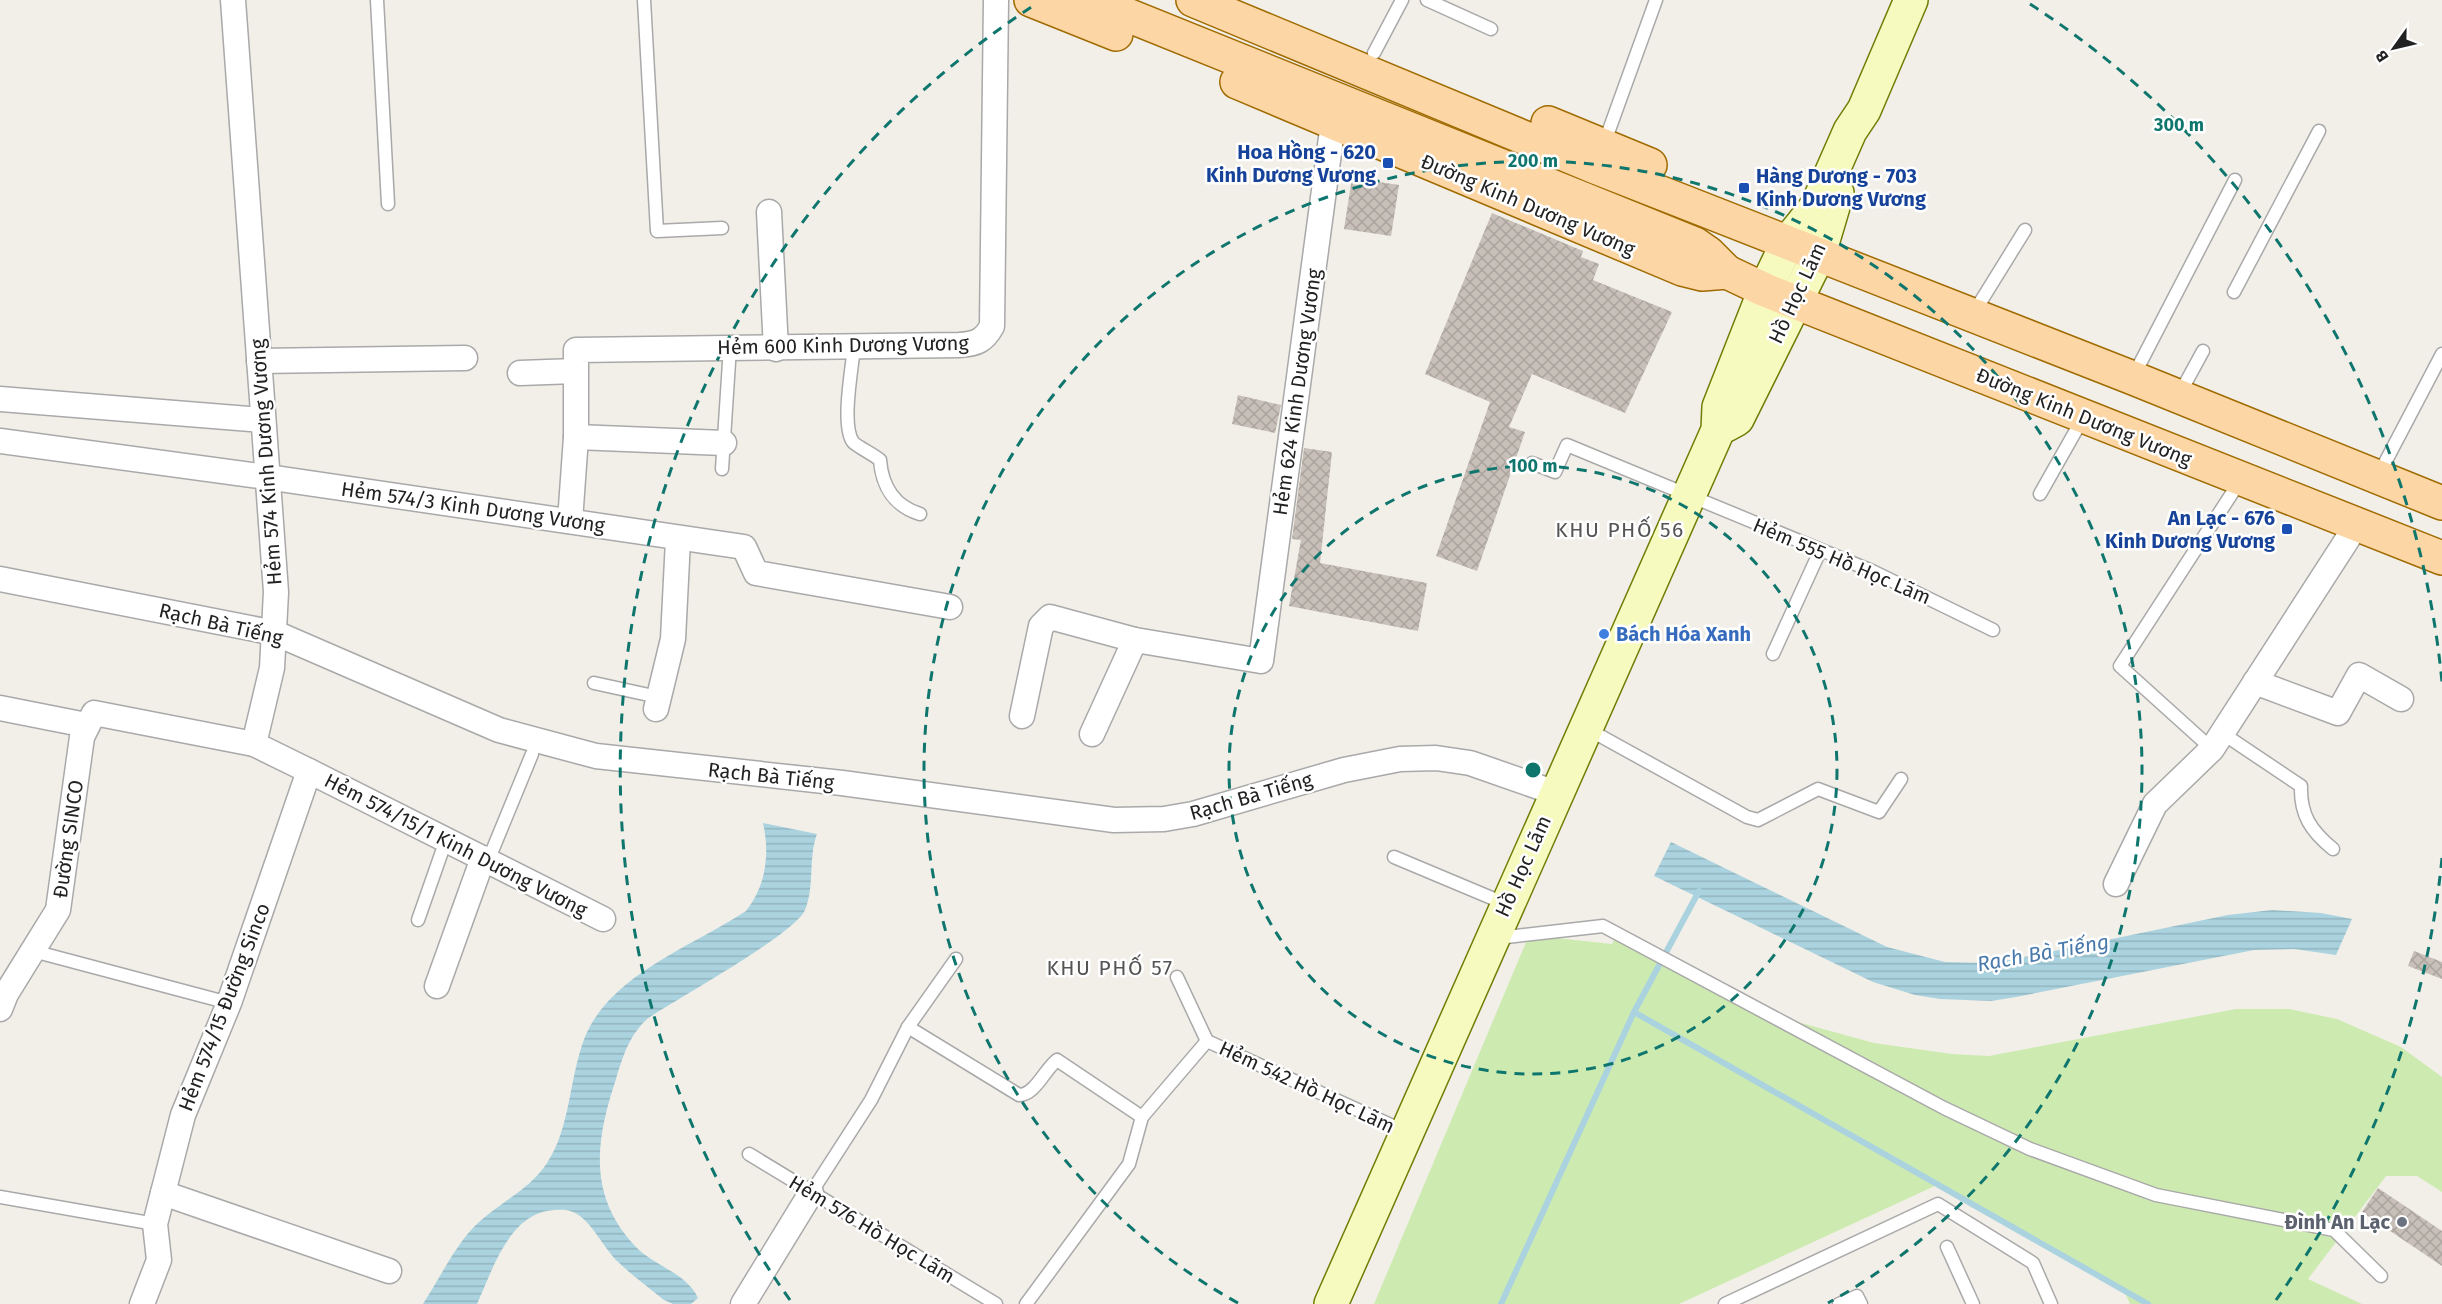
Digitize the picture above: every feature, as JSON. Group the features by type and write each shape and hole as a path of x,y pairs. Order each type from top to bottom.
{"main road":[{"name":"Đường Kinh Dương Vương","path":"1031,0 1335,111"},
{"name":"Đường Kinh Dương Vương","path":"1090,0 1335,111 1438,154 1695,244 1727,272 1765,290 2356,526 2442,558"},
{"path":"1192,0 1595,167 2133,378 2442,503"},
{"path":"1246,0 1715,193 1726,202 1743,224"},
{"name":"Hồ Học Lãm","path":"1331,1304 1506,904 1718,430 1719,407 1765,290 1788,242 1817,206 1850,131 1864,110 1911,0"},
{"name":"Hồ Học Lãm","path":"1718,430 1737,418 1819,254 1830,211 1862,137 1865,126 1864,110"}],"street":[{"name":"Hẻm 574 Kinh Dương Vương","path":"233,0 276,592 275,640 268,691 254,744"},
{"name":"Hẻm 600 Kinh Dương Vương","path":"520,373 575,361 730,347 777,349 976,344 986,338 992,326 996,0"},
{"name":"Hẻm 624 Kinh Dương Vương","path":"1135,640 1261,661 1335,111"},
{"path":"769,212 777,349"},
{"path":"259,361 465,358"},
{"path":"570,520 576,437 575,361"},
{"path":"0,399 263,420"},
{"path":"576,437 724,443"},
{"name":"Hẻm 574/3 Kinh Dương Vương","path":"0,441 570,520 678,540 744,548 756,573 950,607"},
{"path":"2116,884 2156,804 2217,741 2356,526"},
{"path":"657,704 673,639 678,540"},
{"name":"Rạch Bà Tiếng","path":"0,579 275,640 499,730 565,750 627,760 894,790 1090,818 1139,820 1193,814 1344,770 1409,758 1436,758 1470,763 1553,799"},
{"name":"Rạch Bà Tiếng","path":"0,591 275,640 459,727 532,754 625,772 861,798 1114,832 1166,831 1196,826 1347,782 1418,770 1467,775 1553,799"},
{"path":"1022,717 1041,626 1047,619 1135,640 1092,734"},
{"path":"2255,682 2338,713 2359,675 2401,699"},
{"path":"0,708 86,725 94,713 254,744 309,771"},
{"name":"Đường SINCO","path":"0,1009 58,910 86,725"},
{"name":"Hẻm 574/15/1 Kinh Dương Vương","path":"309,771 603,918"},
{"name":"Hẻm 574/15 Đường Sinco","path":"142,1304 159,1260 155,1224 183,1115 230,1003 309,771"},
{"path":"437,986 485,860"},
{"path":"163,1193 389,1271"},
{"path":"743,1304 811,1193"}],"lane":[{"path":"376,0 388,204"},
{"path":"644,0 657,231 722,228"},
{"path":"1374,53 1402,0"},
{"path":"1427,0 1491,29"},
{"path":"1604,146 1656,0"},
{"path":"2234,292 2319,131"},
{"path":"2133,378 2235,180"},
{"path":"1972,315 2025,230"},
{"path":"722,469 730,347"},
{"path":"854,347 847,431 855,445 869,450 880,460 882,479 906,510 920,514"},
{"path":"2178,397 2203,351"},
{"path":"2377,477 2442,354"},
{"path":"2040,494 2083,417"},
{"name":"Hẻm 555 Hồ Học Lãm","path":"1532,463 1555,472 1567,445 1872,571 1993,630"},
{"path":"2240,480 2120,666 2217,741 2301,786 2301,800 2306,819 2315,835 2333,849"},
{"path":"1773,654 1820,551"},
{"path":"594,683 657,704"},
{"path":"1585,727 1747,817 1758,820 1818,789 1878,812 1901,779"},
{"path":"485,860 532,754"},
{"path":"418,920 446,840"},
{"path":"1394,857 1506,904"},
{"path":"1491,939 1603,926 1944,1108 2030,1149 2156,1195 2334,1230 2381,1276"},
{"path":"33,951 230,1003"},
{"path":"811,1193 871,1101 908,1027 956,959"},
{"name":"Hẻm 542 Hồ Học Lãm","path":"1177,977 1207,1041 1407,1133"},
{"path":"908,1027 1019,1095 1030,1091 1057,1060 1142,1117"},
{"path":"1026,1304 1129,1164 1142,1117 1207,1041"},
{"name":"Hẻm 576 Hồ Học Lãm","path":"749,1154 996,1304"},
{"path":"0,1197 155,1224"},
{"path":"1725,1304 1938,1204 2033,1263 2051,1304"},
{"path":"1947,1246 1973,1304"},
{"path":"1839,1304 1857,1296 1861,1304"}],"green space":[{"path":"1618,931 1794,1021 1874,1043 1952,1054 1989,1056 2236,1009 2289,1009 2337,1019 2401,1047 2442,1077 2442,1192 2417,1176 2386,1176 2308,1279 2362,1304 2130,1304 2124,1291 1937,1185 1679,1304 1374,1304 1529,935 1612,944"}],"water":[{"path":"763,823 817,834 814,843 810,891 805,910 780,935 647,1019 627,1047 604,1123 600,1166 609,1207 620,1227 635,1246 650,1259 686,1282 698,1298 691,1304 673,1304 664,1300 615,1259 580,1216 571,1211 554,1210 538,1213 514,1232 497,1260 477,1304 423,1304 453,1255 473,1228 522,1190 547,1163 561,1134 585,1037 597,1015 613,996 633,979 746,911 758,891 765,869 766,846"},
{"name":"Rạch Bà Tiếng","path":"1671,842 1887,947 1945,962 1988,963 2010,960 2228,915 2272,910 2321,913 2352,919 2336,955 2294,949 2254,950 1991,1001 1940,999 1915,995 1873,982 1654,876"}],"building":[{"path":"1352,178 1399,185 1391,236 1344,229"},
{"path":"1492,213 1583,251 1581,257 1599,264 1593,280 1672,312 1625,413 1532,374 1509,427 1525,432 1477,571 1436,556 1490,402 1425,374"},
{"path":"1238,395 1281,405 1275,433 1232,424"},
{"path":"1304,448 1332,452 1320,563 1427,583 1418,631 1289,606 1301,540 1292,539"},
{"path":"2414,951 2442,962 2442,979 2408,966"},
{"name":"Đình An Lạc","path":"2378,1188 2442,1231 2442,1266 2362,1212"}],"waterway":[{"path":"1501,1304 1634,1012 1699,891"},
{"path":"1634,1012 2148,1304"}],"place":[{"name":"Hoa Hồng - 620 Kinh Dương Vương","path":"1388,163"},
{"name":"Hàng Dương - 703 Kinh Dương Vương","path":"1744,188"},
{"name":"An Lạc - 676 Kinh Dương Vương","path":"2287,529"},
{"name":"Bách Hóa Xanh","path":"1604,634"},
{"name":"Đình An Lạc","path":"2402,1222"}],"district":[{"name":"KHU PHỐ 56","path":"1620,530"},
{"name":"KHU PHỐ 57","path":"1110,968"}]}
